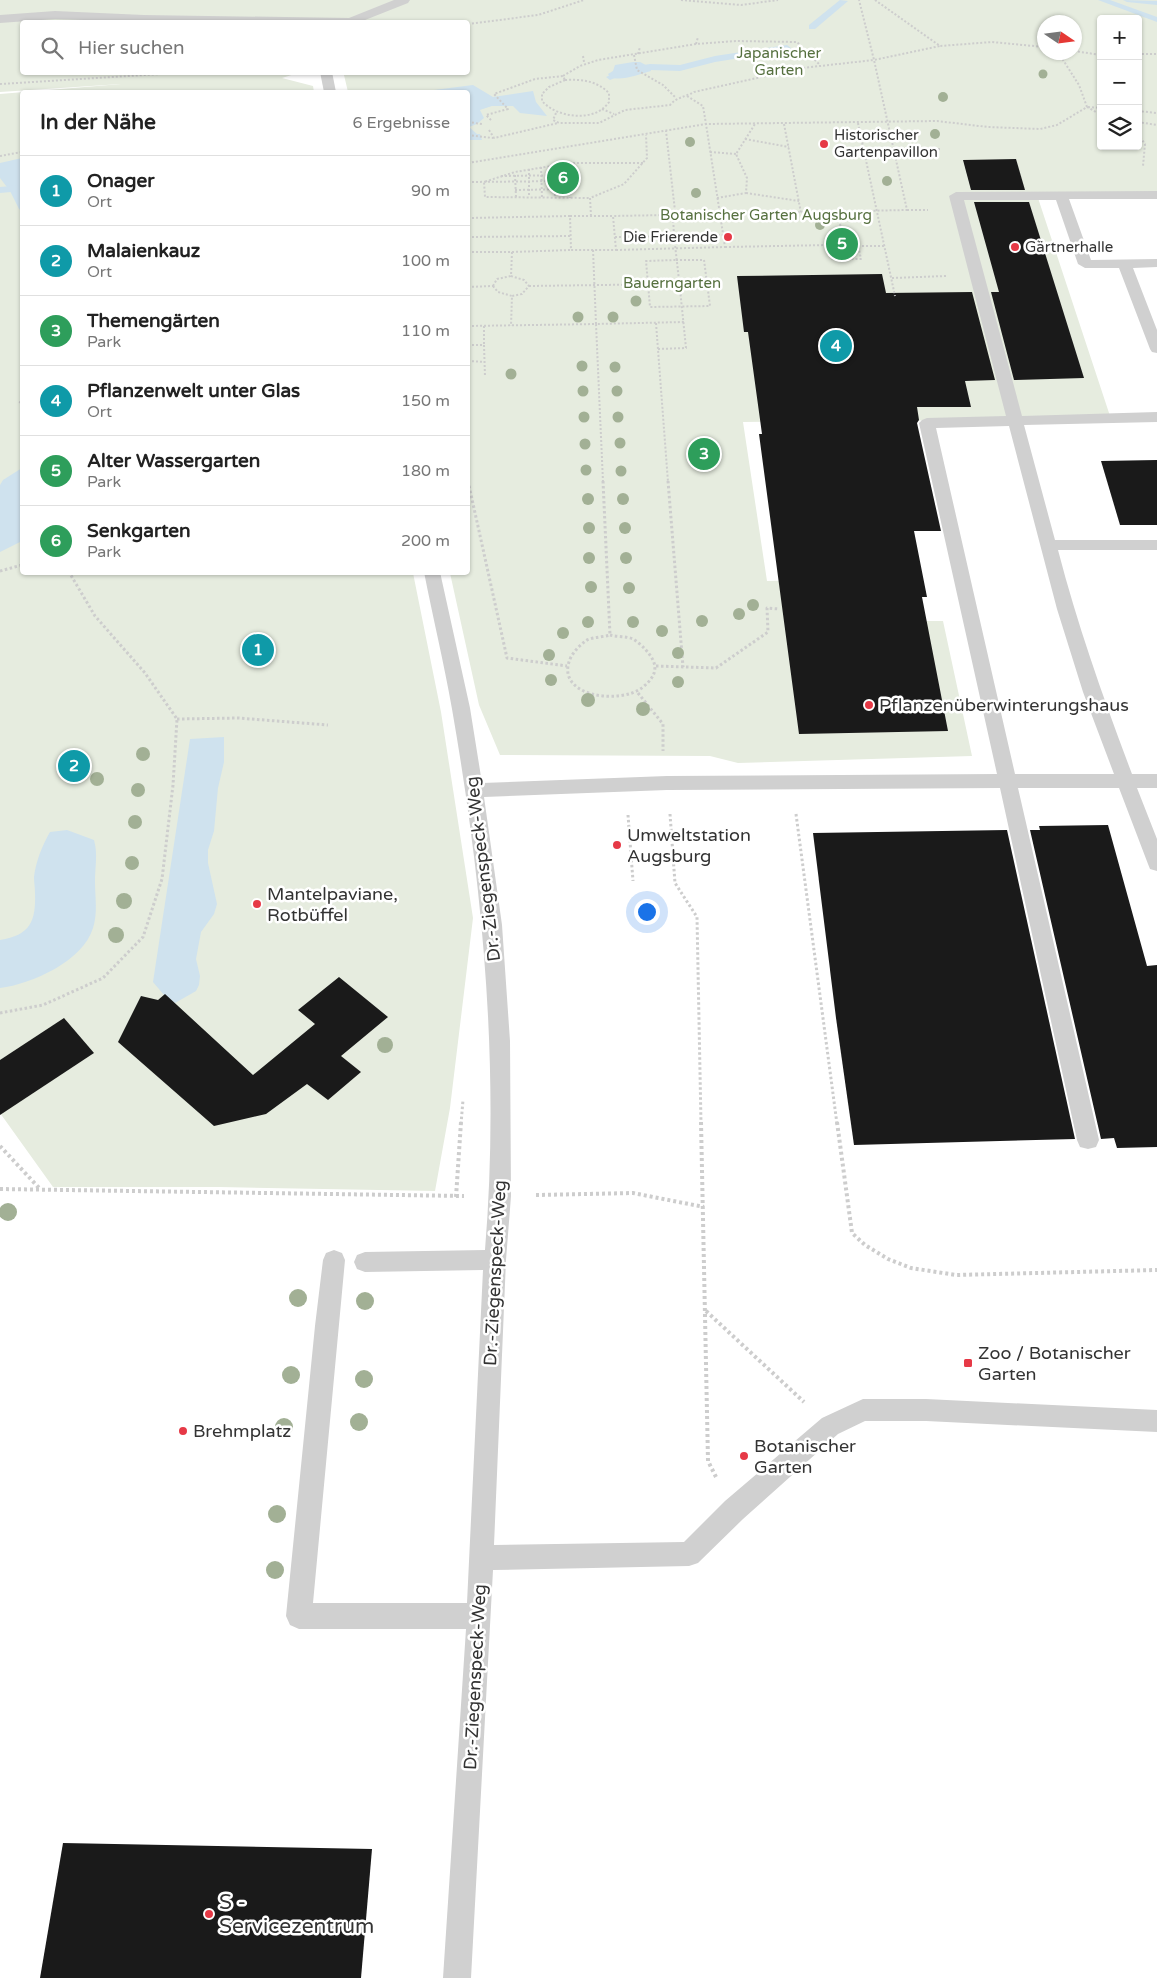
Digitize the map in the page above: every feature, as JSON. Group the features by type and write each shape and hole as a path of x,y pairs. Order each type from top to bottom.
{"lane":[{"path":"355,20 404,0"},
{"path":"0,19 55,15 213,20"},
{"path":"327,75 330,90"},
{"path":"1157,194 956,196 1065,609 1092,692 1157,864"},
{"path":"1061,196 1085,264 1157,263"},
{"path":"1125,264 1157,348"},
{"path":"1088,1140 927,423 1157,417"},
{"path":"1048,545 1157,545"},
{"name":"Dr.-Ziegenspeck-Weg","path":"433,575 461,708 474,790 492,925 500,1041 500,1196 495,1260 479,1616 457,1978"},
{"path":"474,790 627,784 792,781 1157,781"},
{"path":"334,1260 324,1345 299,1616 479,1616"},
{"path":"365,1262 495,1260"},
{"path":"481,1558 689,1554 734,1510 830,1426 863,1410 926,1410 1157,1421"}],"path":[{"path":"470,24 538,14 584,0"},
{"path":"681,0 741,5 778,0"},
{"path":"695,0 704,3"},
{"path":"470,218 672,216 907,210 859,0"},
{"path":"874,0 923,36 940,46"},
{"path":"696,44 698,38"},
{"path":"491,120 486,115 508,109 494,94 535,79 563,76 584,62 608,56 634,55 718,41 797,42 820,65"},
{"path":"470,135 494,138 559,123 599,123 625,110 670,105 676,98 687,96 694,92 820,65 874,60 940,46 992,42 1037,46"},
{"path":"638,54 640,46"},
{"path":"1082,52 1097,54"},
{"path":"1142,54 1157,54"},
{"path":"634,55 636,69 640,74 667,88 676,98"},
{"path":"583,56 584,62"},
{"path":"1063,60 1079,85 1087,107 1097,113"},
{"path":"0,84 145,75"},
{"path":"563,76 565,80"},
{"path":"565,80 587,80 604,87 609,93 608,104 602,109 585,115 556,113 548,108 541,98 542,92 547,87 565,80"},
{"path":"687,96 703,106 725,247"},
{"path":"470,163 706,124 937,121 988,127 1040,129 1057,125 1087,107 1097,108"},
{"path":"602,109 614,114"},
{"path":"1142,111 1157,113"},
{"path":"556,113 553,120 559,123"},
{"path":"470,122 482,124"},
{"path":"858,122 895,296"},
{"path":"1142,123 1157,125"},
{"path":"736,154 755,124"},
{"path":"784,124 802,213"},
{"path":"488,130 494,138"},
{"path":"666,131 675,212 672,216 679,280"},
{"path":"484,182 484,197 590,198 624,184 647,158 646,134"},
{"path":"745,139 789,148"},
{"path":"1142,140 1145,144 1142,170"},
{"path":"894,150 940,149"},
{"path":"0,156 20,152"},
{"path":"710,152 736,154"},
{"path":"736,154 746,173 749,187 746,193"},
{"path":"484,182 515,170 569,163 643,162"},
{"path":"569,163 570,198"},
{"path":"554,166 555,198"},
{"path":"541,167 542,198"},
{"path":"529,169 529,198"},
{"path":"515,170 516,197"},
{"path":"498,176 569,175"},
{"path":"470,182 570,181"},
{"path":"515,190 570,189"},
{"path":"717,198 746,193 799,201"},
{"path":"590,198 591,216"},
{"path":"838,212 842,235"},
{"path":"570,216 571,250"},
{"path":"614,216 616,250"},
{"path":"615,236 723,235"},
{"path":"828,235 856,235 861,259 831,259 829,245 828,235"},
{"path":"470,237 571,236"},
{"path":"470,252 829,245"},
{"path":"858,246 885,246"},
{"path":"592,250 610,635"},
{"path":"511,276 512,252"},
{"path":"676,260 704,260 710,306 650,307 646,261 676,260"},
{"path":"494,286 497,279 511,276 524,280 529,286"},
{"path":"892,278 955,276"},
{"path":"494,286 498,292 512,296 522,294 529,286 648,285 672,284 674,281 679,280 687,284 707,284"},
{"path":"672,284 674,288 680,289 687,284"},
{"path":"470,286 494,286"},
{"path":"658,349 686,348 680,289"},
{"path":"511,326 512,296"},
{"path":"470,326 684,322"},
{"path":"656,323 683,667"},
{"path":"484,326 485,376"},
{"path":"470,345 484,345"},
{"path":"470,361 485,362"},
{"path":"470,490 507,658 567,666"},
{"path":"0,570 20,565"},
{"path":"0,1013 43,1005 103,978 143,937 162,878 173,785 177,719 145,674 95,616 71,575"},
{"path":"656,666 716,668 768,632 766,608 779,609"},
{"path":"610,635 633,639 651,653 656,666 653,679 638,693 626,697 612,698 592,695 576,686 569,676 567,666 573,651 588,640 610,635"},
{"path":"638,693 663,724 663,756 675,883 697,917 708,1461 734,1510"},
{"path":"177,719 238,718 328,725"},
{"path":"792,781 852,1233 865,1245 888,1259 911,1268 956,1275 1157,1270"},
{"path":"627,784 633,882"},
{"path":"0,1146 40,1189"},
{"path":"0,1189 446,1196 633,1193 704,1207"},
{"path":"706,1311 830,1426"}],"green space":[{"name":"Botanischer Garten Augsburg","path":"0,0 1157,0 1157,196 1038,198 1111,419 743,422 767,581 814,580 821,621 943,621 972,756 738,763 710,756 500,755 479,705 450,575 470,575 470,90 348,90 344,75 470,75 470,20 20,20 20,75 292,75 282,78 313,86 314,90 48,90 121,84 0,92"},
{"path":"20,92 20,575 413,575 441,712 473,918 450,1108 435,1191 220,1187 53,1187 0,1113 0,94"}],"water":[{"path":"640,62 650,67 651,71 619,79 610,77 608,74 613,71 615,65"},
{"path":"473,85 493,97 533,91 536,102 547,116 520,113 513,106 492,106 480,110 484,118 470,127 470,90 434,90"},
{"path":"470,128 477,134 480,134 482,140 470,140"},
{"path":"20,158 20,210 10,191 0,178 0,163"},
{"path":"20,469 20,542 0,552 0,485 3,480"},
{"path":"224,737 224,762 218,788 214,831 208,850 208,863 217,904 214,914 201,932 196,959 200,976 199,985 196,991 175,1003 164,995 153,982 190,739"},
{"path":"67,830 94,840 96,855 96,911 93,928 79,951 55,969 27,982 0,988 0,940 18,935 29,926 35,903 35,871 42,848 50,832"}],"building":[{"path":"1016,159 1025,190 971,190 963,160"},
{"path":"974,202 1029,202 1084,378 1014,380 991,292 999,292"},
{"path":"882,274 886,293 972,292 995,380 965,381 971,407 917,407 919,420 917,423 941,531 914,531 927,597 922,597 948,731 799,734 759,434 762,434 748,332 744,332 737,276"},
{"path":"1157,460 1157,525 1120,525 1101,461"},
{"path":"1108,825 1147,966 1157,965 1157,1147 1117,1148 1114,1138 1101,1139 1030,830 1040,830 1039,826"},
{"path":"1007,830 1075,1139 854,1145 813,833"},
{"path":"339,977 388,1017 341,1056 361,1072 328,1100 307,1084 266,1114 214,1126 118,1042 141,996 158,1000 165,994 253,1075 315,1024 298,1010"},
{"path":"64,1018 94,1053 0,1115 0,1060"},
{"name":"S - Servicezentrum","path":"63,1843 372,1849 361,1978 40,1978"}],"waterway":[{"path":"1102,0 1157,20"},
{"path":"1127,0 1157,3"},
{"path":"812,27 844,1"},
{"path":"610,77 625,71 650,67 680,68 715,59 787,48"},
{"path":"0,190 20,188"}],"place":[{"name":"Historischer Gartenpavillon","path":"824,144"},
{"name":"Senkgarten","path":"563,178"},
{"name":"Die Frierende","path":"728,237"},
{"name":"Alter Wassergarten","path":"842,244"},
{"name":"Gärtnerhalle","path":"1015,247"},
{"name":"Pflanzenwelt unter Glas","path":"836,346"},
{"name":"Themengärten","path":"704,454"},
{"name":"Onager","path":"258,650"},
{"name":"Pflanzenüberwinterungshaus","path":"869,705"},
{"name":"Malaienkauz","path":"74,766"},
{"name":"Umweltstation Augsburg","path":"617,845"},
{"name":"Mantelpaviane, Rotbüffel","path":"257,904"},
{"name":"Zoo / Botanischer Garten","path":"968,1363"},
{"name":"Brehmplatz","path":"183,1431"},
{"name":"Botanischer Garten","path":"744,1456"},
{"name":"S - Servicezentrum","path":"209,1914"}],"park label":[{"name":"Japanischer Garten","path":"779,62"},
{"name":"Bauerngarten","path":"672,283"}]}
